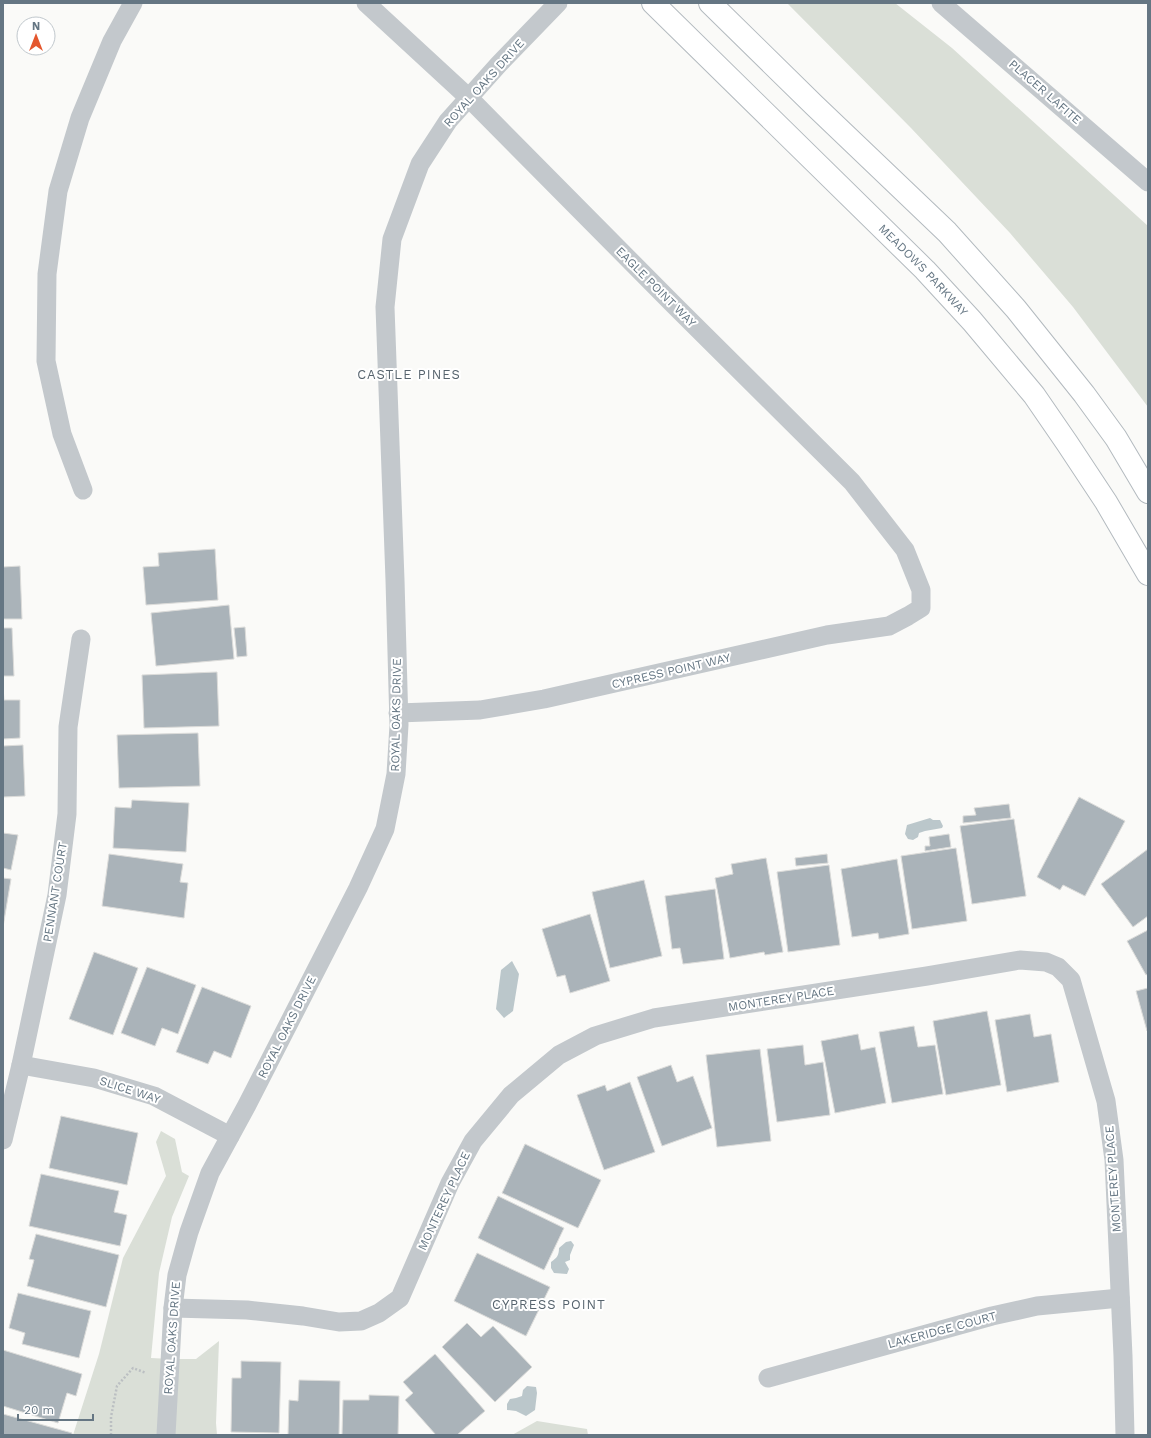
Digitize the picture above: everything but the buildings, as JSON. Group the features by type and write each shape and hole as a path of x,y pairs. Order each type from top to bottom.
{"main road":[{"name":"MEADOWS PARKWAY","path":"653,3 925,270 972,321 1034,395 1106,502 1148,574"},
{"path":"710,3 947,232 1016,309 1084,394 1116,438 1148,492"}],"street":[{"path":"83,490 62,434 46,361 47,274 58,192 80,118 112,41 133,3"},
{"name":"EAGLE POINT WAY","path":"366,3 469,98 852,482 905,550 921,590"},
{"name":"ROYAL OAKS DRIVE","path":"166,1435 173,1308 177,1276 189,1232 210,1173 358,888 385,829 396,774 398,713 396,580 385,306 392,239 420,164 448,121 558,3"},
{"name":"PLACER LAFITE","path":"941,3 1148,182"},
{"name":"CYPRESS POINT WAY","path":"398,713 480,710 544,699 827,636 889,626 921,608 921,590"},
{"name":"PENNANT COURT","path":"3,1140 22,1064 57,895 67,814 68,727 81,639"},
{"name":"MONTEREY PLACE","path":"173,1308 261,1312 303,1316 338,1322 361,1320 379,1313 400,1298 450,1183 473,1141 511,1094 559,1055 595,1036 654,1018 927,976 1020,960 1046,962 1058,967 1071,980 1106,1101 1114,1160 1125,1435"},
{"name":"SLICE WAY","path":"22,1064 94,1078 154,1096 230,1136"},
{"name":"LAKERIDGE COURT","path":"768,1378 992,1316 1037,1306 1120,1298"}],"path":[{"path":"111,1435 111,1417 117,1386 133,1368 170,1378"}],"shaded area":[{"path":"787,3 895,3 952,48 1148,226 1148,407 1073,307 1010,233 911,128"},
{"path":"930,818 933,820 940,820 943,826 942,828 919,833 918,837 913,840 908,839 905,834 907,825"},
{"path":"512,961 519,974 513,1011 504,1018 496,1009 501,970"},
{"path":"161,1131 175,1139 182,1172 189,1176 172,1217 159,1273 151,1358 196,1359 219,1341 216,1423 217,1435 73,1435 99,1354 123,1258 166,1176 156,1142"},
{"path":"571,1241 574,1245 570,1255 570,1260 565,1262 569,1269 567,1274 554,1273 551,1268 551,1262 559,1253 559,1248 566,1242"},
{"path":"527,1386 536,1387 537,1393 535,1410 526,1416 516,1411 507,1410 507,1404 510,1399 522,1396 523,1390"},
{"path":"537,1421 587,1429 588,1435 512,1435"}],"district":[{"name":"CASTLE PINES","path":"409,374"},
{"name":"CYPRESS POINT","path":"549,1304"}]}
